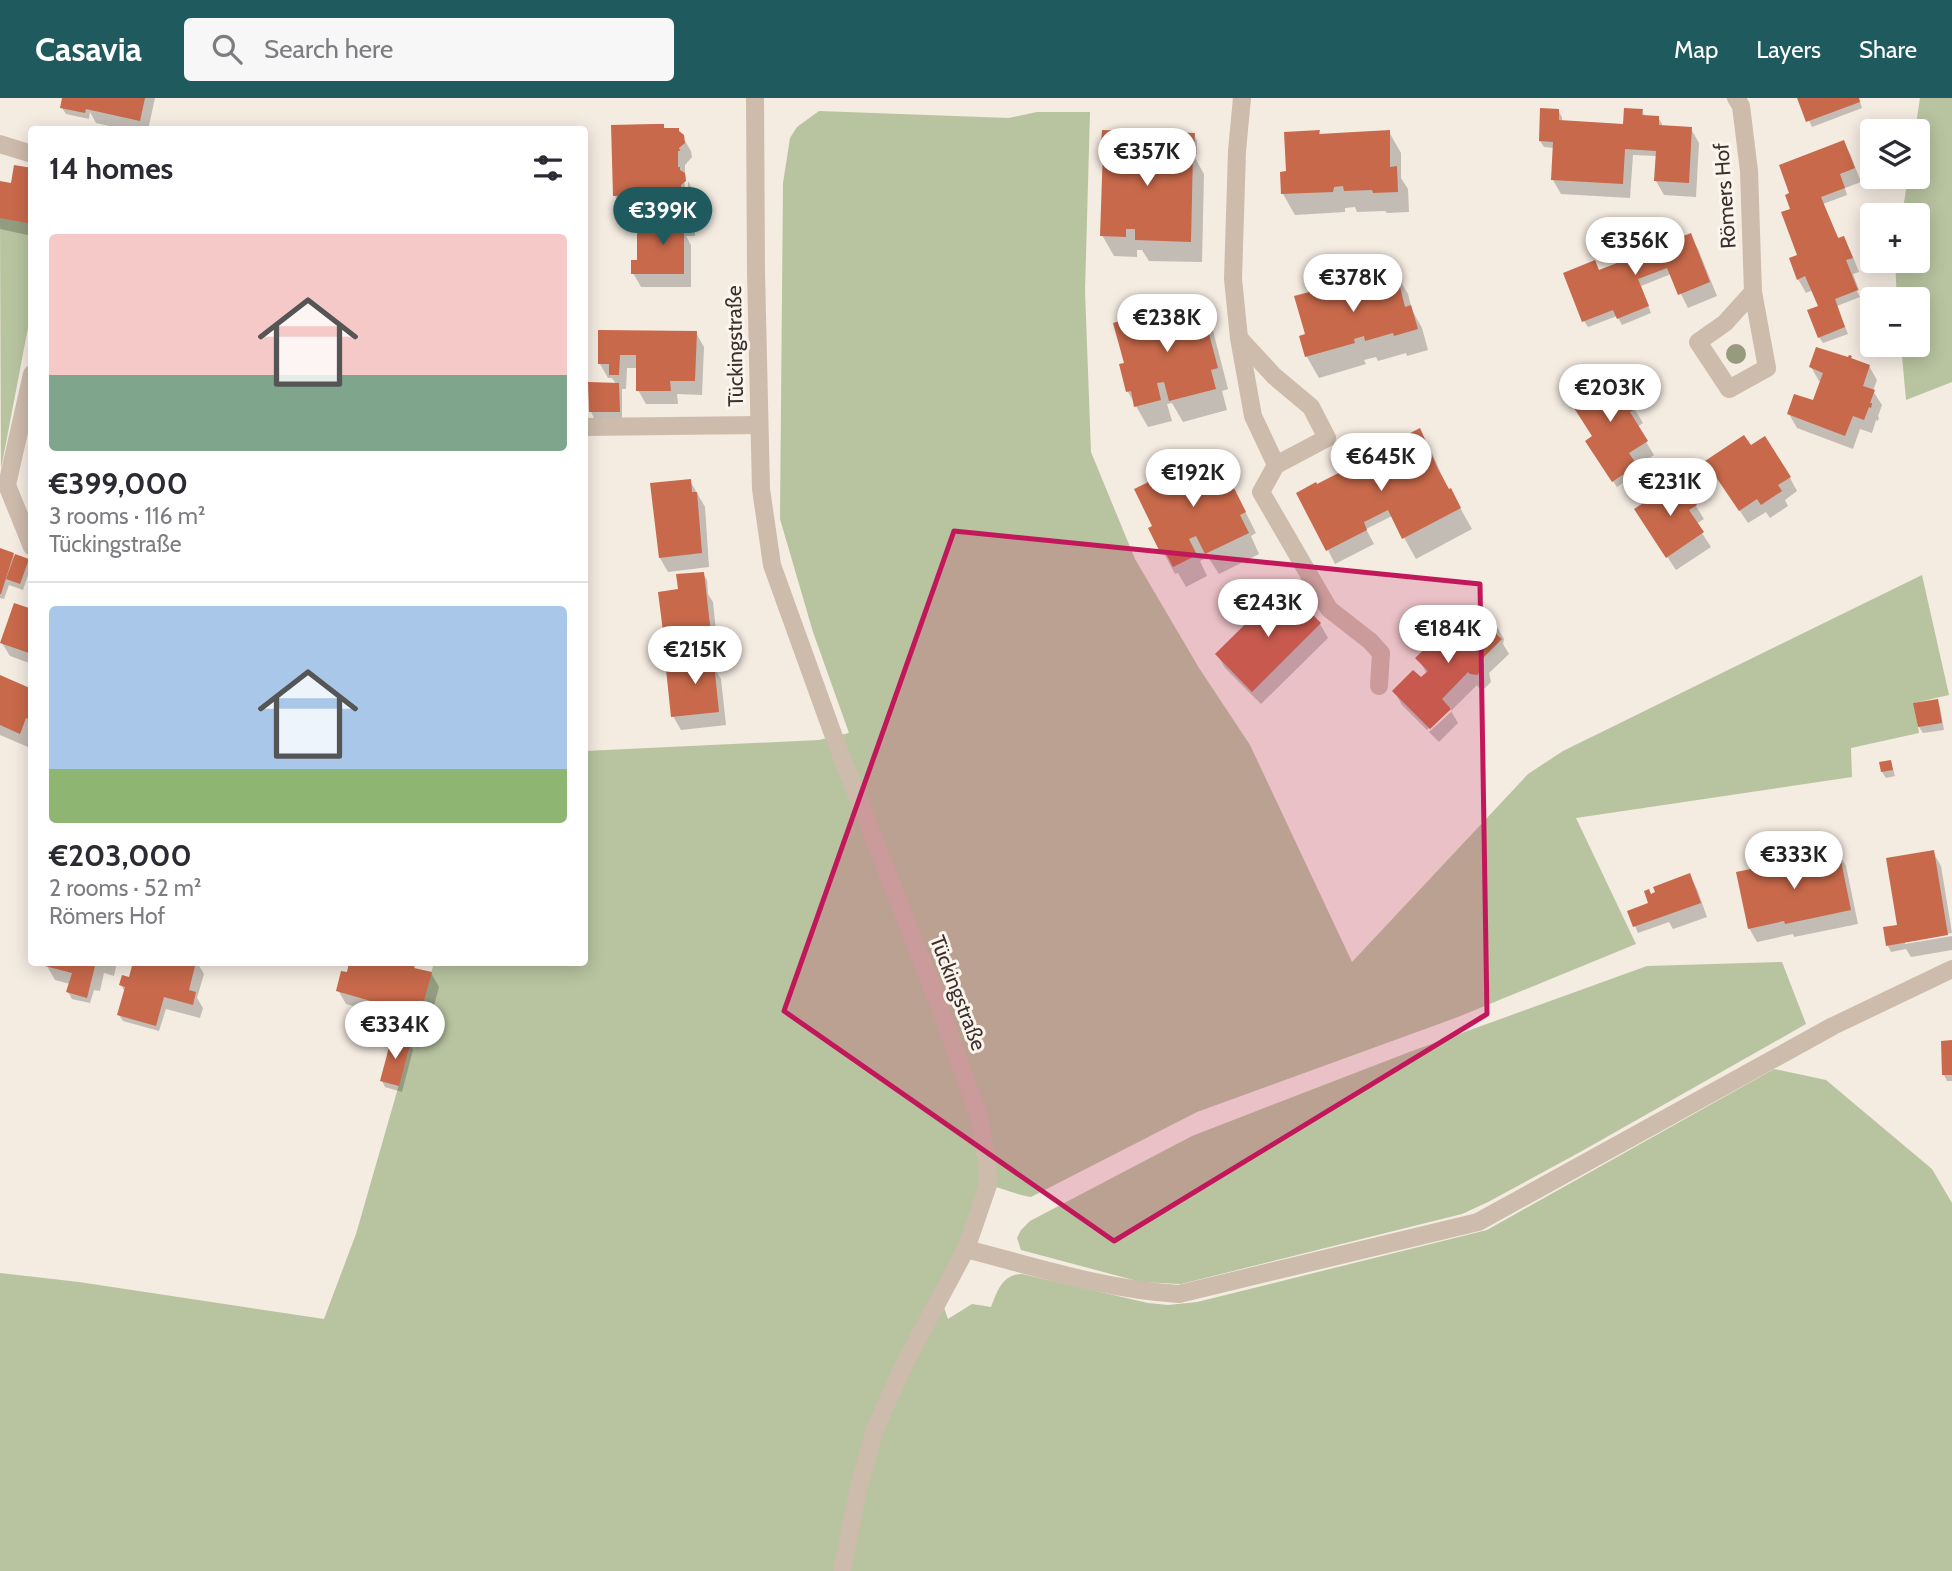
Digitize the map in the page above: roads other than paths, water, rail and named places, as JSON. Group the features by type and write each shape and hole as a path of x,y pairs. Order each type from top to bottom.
{"street":[{"name":"Tückingstraße","path":"755,98 761,489 772,565 817,692 938,1002 979,1117 987,1160 988,1185 967,1249 905,1363 875,1429 858,1490 842,1571"},
{"path":"1242,98 1237,151 1233,279 1239,338 1253,416 1276,465"},
{"name":"Römers Hof","path":"1736,98 1741,106 1749,171 1753,292 1767,368 1729,388 1698,342 1725,323 1753,292"},
{"path":"0,144 28,153"},
{"path":"1239,338 1274,376 1311,407 1327,438 1276,465 1261,492 1329,609 1381,653 1379,686"},
{"path":"28,389 3,484 28,538"},
{"name":"Tückingstraße","path":"588,427 759,425"},
{"path":"967,1249 1053,1272 1146,1292 1179,1294 1478,1222 1833,1026 1952,969"}]}
